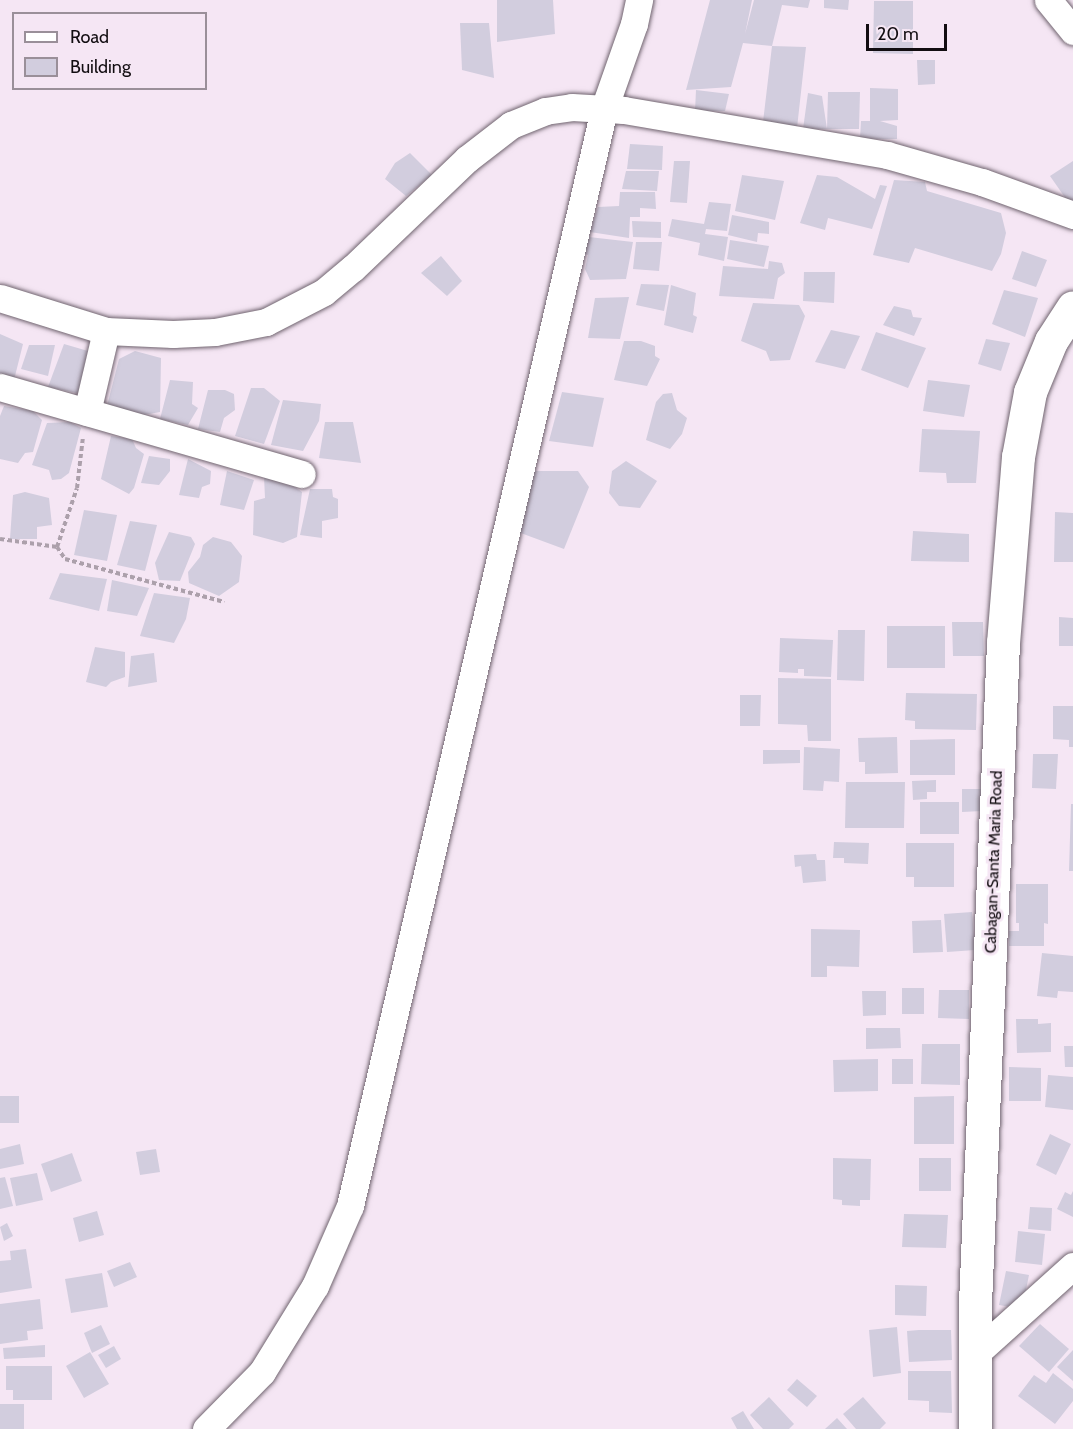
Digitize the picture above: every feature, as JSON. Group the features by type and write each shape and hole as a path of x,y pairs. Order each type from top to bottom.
{"main road":[{"name":"Cabagan-Santa Maria Road","path":"975,1429 974,1355 1003,643 1018,457 1030,392 1051,341 1073,307"}],"street":[{"path":"206,1429 262,1372 315,1286 350,1206 604,109 634,24 639,0"},
{"path":"1047,0 1073,31"},
{"path":"0,298 106,331 173,334 215,332 266,322 324,292 353,268 467,159 511,125 545,111 572,107 604,109 887,155 982,182 1073,215"},
{"path":"87,412 106,331"},
{"path":"0,387 302,474"},
{"path":"974,1355 1073,1266"}],"path":[{"path":"57,547 77,488 87,412"},
{"path":"0,539 57,547 65,559 224,602"}],"building":[{"path":"497,0 553,0 555,34 497,42"},
{"path":"710,0 752,0 745,34 754,0 810,0 808,8 782,5 772,46 743,43 731,87 686,90"},
{"path":"824,0 849,0 848,10 824,8"},
{"path":"874,1 913,1 913,54 873,53"},
{"path":"460,23 489,23 494,78 462,70"},
{"path":"772,46 806,47 797,128 763,122"},
{"path":"917,60 935,60 935,84 918,85"},
{"path":"870,88 898,89 898,120 880,121 897,126 897,139 860,139 861,121 870,121"},
{"path":"696,90 729,94 725,111 695,111"},
{"path":"828,92 860,92 859,129 827,129"},
{"path":"808,93 822,96 827,129 803,129"},
{"path":"630,144 663,146 662,170 627,169"},
{"path":"410,153 432,175 406,196 385,179 395,163"},
{"path":"674,161 690,161 687,203 670,202"},
{"path":"1073,161 1073,209 1050,176"},
{"path":"626,171 659,171 657,191 622,189"},
{"path":"742,175 784,181 775,220 735,211"},
{"path":"817,175 837,177 875,199 880,185 887,186 872,229 828,218 825,230 800,223"},
{"path":"894,180 925,182 927,191 1001,213 1006,233 1001,254 992,271 915,248 909,263 873,255"},
{"path":"620,192 655,192 656,209 640,208 640,217 630,217 629,238 590,232 598,207 619,206"},
{"path":"709,202 731,204 727,231 706,229 705,234 728,237 724,261 698,255 700,243 668,236 672,219 704,224"},
{"path":"732,215 769,222 769,234 758,233 757,242 728,235"},
{"path":"632,221 661,222 661,238 633,237"},
{"path":"580,236 633,242 626,279 590,280 585,269 588,255 579,252"},
{"path":"730,240 769,246 764,267 727,259"},
{"path":"636,242 662,242 659,271 633,269"},
{"path":"1022,251 1047,260 1036,287 1012,279"},
{"path":"441,256 462,281 447,296 421,273"},
{"path":"769,261 782,263 785,273 778,278 774,299 719,296 723,266 768,269"},
{"path":"804,272 835,272 834,303 803,301"},
{"path":"641,284 669,285 664,311 636,305"},
{"path":"671,285 696,293 693,315 697,317 693,333 664,325"},
{"path":"1004,290 1038,298 1025,337 992,324"},
{"path":"629,297 620,339 588,338 595,298"},
{"path":"753,303 799,305 805,316 790,360 770,361 766,351 741,341"},
{"path":"894,306 911,310 913,317 922,318 914,336 883,325"},
{"path":"831,330 860,336 845,369 815,362"},
{"path":"876,332 926,348 908,388 861,370"},
{"path":"0,334 23,344 14,380 0,378"},
{"path":"986,339 1010,343 1001,371 978,364"},
{"path":"624,341 641,341 655,346 655,356 660,359 647,386 614,380"},
{"path":"64,344 88,351 83,386 77,393 48,387"},
{"path":"29,345 55,345 48,376 21,369"},
{"path":"135,351 161,358 160,412 138,416 107,406 119,359"},
{"path":"170,380 193,382 192,404 198,408 188,425 160,419"},
{"path":"928,380 970,385 964,417 923,411"},
{"path":"251,388 264,388 280,401 264,444 235,436"},
{"path":"208,390 225,390 234,394 235,410 224,418 220,432 198,429"},
{"path":"562,392 604,398 593,447 549,441"},
{"path":"672,393 677,410 687,418 682,434 670,449 646,440 656,402 663,394"},
{"path":"283,400 321,404 319,421 303,451 271,445"},
{"path":"4,406 33,411 42,420 33,452 25,453 18,463 0,459 0,416"},
{"path":"70,422 81,428 69,473 61,479 52,480 49,470 32,465 47,423"},
{"path":"325,422 353,422 361,463 319,458"},
{"path":"922,429 980,431 976,483 947,483 946,473 919,472"},
{"path":"111,436 132,439 136,448 144,454 134,488 129,494 101,479"},
{"path":"149,456 170,459 170,471 159,485 141,483"},
{"path":"188,459 211,471 210,484 202,487 199,498 179,495"},
{"path":"626,461 657,481 640,508 619,506 609,493 612,471"},
{"path":"227,471 254,480 244,510 220,505"},
{"path":"534,471 578,471 589,487 564,549 518,532"},
{"path":"264,477 283,479 302,492 297,537 283,543 253,535 254,501 265,498"},
{"path":"310,489 332,489 333,497 338,499 338,518 322,521 322,538 300,535"},
{"path":"25,492 49,498 52,525 37,527 37,539 10,539 13,495"},
{"path":"84,510 117,515 107,561 74,555"},
{"path":"1055,512 1073,513 1073,562 1054,562"},
{"path":"130,521 157,525 145,571 117,565"},
{"path":"913,531 969,534 969,562 911,561"},
{"path":"169,532 191,537 195,544 180,581 159,580 155,563"},
{"path":"213,537 231,542 242,556 239,582 219,596 189,583 188,572 200,557 203,545"},
{"path":"60,573 107,579 99,611 49,599"},
{"path":"112,580 149,588 137,616 107,611"},
{"path":"154,593 190,598 186,619 174,643 140,636"},
{"path":"1059,617 1073,618 1073,646 1059,646"},
{"path":"952,622 983,622 984,656 953,656"},
{"path":"887,626 945,626 945,668 887,668"},
{"path":"838,630 865,630 864,681 837,680"},
{"path":"780,638 833,640 831,677 804,676 804,669 798,669 798,673 779,672"},
{"path":"95,647 125,652 125,677 111,682 106,687 86,682"},
{"path":"154,653 157,682 128,687 131,656"},
{"path":"778,678 831,679 831,741 808,741 807,725 778,724"},
{"path":"906,693 977,694 976,730 915,729 915,721 905,720"},
{"path":"740,695 761,695 760,726 740,726"},
{"path":"1053,706 1073,706 1073,747 1069,747 1069,740 1053,739"},
{"path":"897,737 898,773 865,774 865,762 859,762 858,738"},
{"path":"955,739 955,775 910,775 910,740"},
{"path":"804,747 840,749 839,782 824,781 823,791 803,790"},
{"path":"763,750 800,750 800,763 763,764"},
{"path":"1033,754 1058,754 1056,789 1032,788"},
{"path":"936,780 936,792 927,792 927,799 913,800 912,781"},
{"path":"846,782 905,782 904,828 845,828"},
{"path":"962,789 982,789 982,811 962,812"},
{"path":"920,802 959,802 959,834 920,834"},
{"path":"1071,804 1073,804 1073,871 1069,871"},
{"path":"834,842 869,843 868,864 844,863 844,858 833,858"},
{"path":"906,843 954,843 954,887 914,887 914,877 906,877"},
{"path":"816,854 817,860 825,860 826,881 803,883 801,866 795,867 794,855"},
{"path":"1016,884 1048,884 1048,924 1044,923 1044,946 1009,946 1009,931 1019,931 1019,923 1016,923"},
{"path":"972,912 975,950 947,952 944,914"},
{"path":"941,920 943,952 913,953 912,921"},
{"path":"811,929 860,930 859,967 827,966 827,977 811,977"},
{"path":"1042,953 1073,956 1073,992 1058,991 1057,998 1037,996"},
{"path":"902,988 924,988 924,1014 902,1014"},
{"path":"939,990 969,990 969,1019 938,1018"},
{"path":"862,991 886,991 886,1015 863,1016"},
{"path":"1016,1019 1038,1019 1038,1024 1051,1023 1051,1052 1017,1053"},
{"path":"866,1028 900,1028 901,1048 866,1049"},
{"path":"922,1044 960,1044 960,1085 921,1084"},
{"path":"1064,1046 1073,1046 1073,1067 1065,1067"},
{"path":"878,1059 878,1091 834,1092 833,1060"},
{"path":"892,1059 913,1059 913,1084 892,1084"},
{"path":"1009,1067 1041,1068 1041,1101 1009,1101"},
{"path":"1048,1075 1073,1077 1073,1110 1045,1107"},
{"path":"0,1096 19,1096 19,1123 0,1123"},
{"path":"954,1096 954,1144 914,1144 914,1097"},
{"path":"1050,1134 1071,1144 1056,1175 1036,1165"},
{"path":"20,1144 24,1164 0,1169 0,1149"},
{"path":"156,1149 160,1172 140,1175 136,1152"},
{"path":"72,1153 82,1181 51,1192 41,1164"},
{"path":"833,1158 871,1159 870,1200 860,1200 860,1206 842,1205 842,1200 833,1199"},
{"path":"919,1158 951,1158 951,1191 919,1191"},
{"path":"37,1173 43,1200 16,1206 10,1178"},
{"path":"5,1177 13,1206 0,1209 0,1178"},
{"path":"1073,1191 1073,1217 1057,1209 1065,1192 1071,1195"},
{"path":"1030,1207 1052,1208 1051,1231 1028,1229"},
{"path":"97,1211 104,1235 79,1242 73,1218"},
{"path":"904,1214 948,1215 946,1248 902,1247"},
{"path":"7,1223 13,1236 4,1241 0,1227"},
{"path":"1018,1231 1045,1234 1042,1265 1015,1262"},
{"path":"26,1249 32,1288 0,1293 0,1261 11,1260 10,1251"},
{"path":"130,1262 137,1277 114,1287 107,1271"},
{"path":"1006,1271 1029,1275 1022,1309 999,1305"},
{"path":"102,1273 108,1307 71,1313 65,1279"},
{"path":"895,1285 927,1286 926,1316 895,1315"},
{"path":"40,1299 43,1329 27,1331 28,1340 0,1344 0,1304"},
{"path":"1040,1324 1069,1349 1049,1372 1019,1346"},
{"path":"101,1325 110,1344 92,1353 84,1333"},
{"path":"897,1327 901,1373 873,1377 869,1330"},
{"path":"951,1330 952,1360 909,1362 907,1331"},
{"path":"45,1345 45,1357 4,1359 3,1348"},
{"path":"114,1346 121,1359 106,1368 98,1355"},
{"path":"1073,1350 1073,1381 1057,1367"},
{"path":"90,1352 109,1384 84,1398 66,1366"},
{"path":"6,1366 52,1366 52,1400 13,1400 13,1390 6,1390"},
{"path":"908,1371 951,1371 952,1413 929,1412 929,1401 908,1400"},
{"path":"1053,1373 1073,1389 1073,1401 1055,1424 1018,1396 1034,1375 1046,1383"},
{"path":"797,1379 817,1396 807,1407 787,1390"},
{"path":"769,1397 794,1424 789,1429 763,1429 750,1415"},
{"path":"863,1397 886,1423 880,1429 856,1429 843,1414"},
{"path":"0,1404 24,1404 24,1429 0,1429"},
{"path":"743,1411 754,1429 737,1429 731,1418"},
{"path":"837,1418 847,1429 825,1429"}]}
